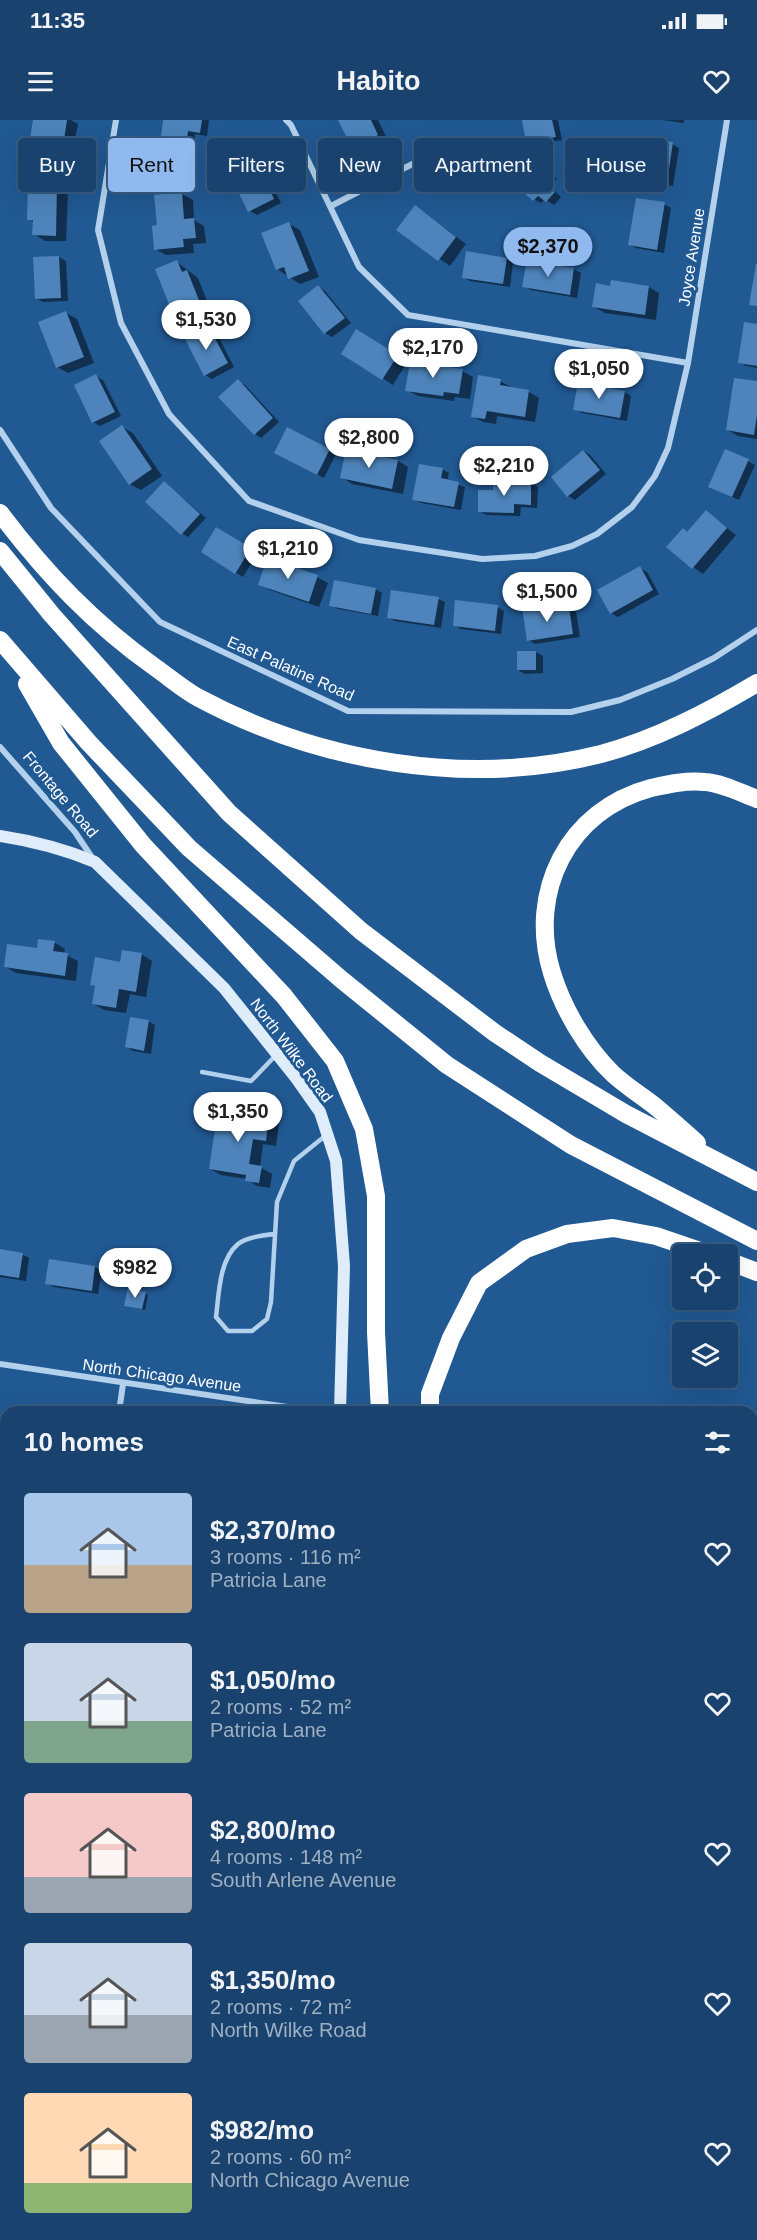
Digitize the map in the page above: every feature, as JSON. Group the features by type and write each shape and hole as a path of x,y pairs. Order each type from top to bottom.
{"highway":[{"path":"0,513 22,543 64,591 128,649 196,696 270,731 334,751 414,765 446,767 554,764 602,753 685,723 757,683"},
{"path":"0,551 52,615 229,813 361,931 495,1033 540,1063 626,1114 757,1182"},
{"path":"4,646 97,751 189,848 342,980 447,1065 571,1144 757,1241"},
{"path":"4,646 61,743 143,845 284,996 334,1061 364,1129 376,1196 376,1332 380,1406"},
{"path":"719,1162 614,1074 590,1048 567,1008 552,974 544,940 544,913 550,880 562,855 589,823 615,801 641,791 684,782 708,782 757,799"},
{"path":"430,1406 430,1394 451,1338 479,1283 526,1249 567,1234 613,1228 656,1236 680,1244"},
{"path":"738,1265 757,1272"}],"street":[{"name":"Joyce Avenue","path":"116,120 98,230 121,323 169,414 249,501 359,540 482,559 535,556 572,546 597,534 632,507 655,477 668,448 688,363 727,120"},
{"path":"286,120 291,124 359,267 408,315 688,363"},
{"path":"331,206 414,163"},
{"name":"East Palatine Road","path":"0,430 51,508 160,622 348,711 571,712 620,700 672,679 714,658 757,630"},
{"name":"Frontage Road","path":"0,747 75,832 95,862"},
{"name":"North Wilke Road","path":"0,836 32,841 69,851 95,862 224,988 320,1112 336,1161 344,1266 340,1406"},
{"name":"North Chicago Avenue","path":"0,1364 279,1406"},
{"path":"120,1406 123,1384"}],"lane":[{"path":"202,1072 251,1081 277,1054"},
{"path":"275,1234 240,1242 228,1256 220,1285 216,1317 228,1331 252,1331 267,1319 271,1302 278,1202 294,1161 327,1135"}],"building":[{"path":"33,120 67,120 64,138 30,138"},
{"path":"163,120 202,120 200,133 188,131 187,138 161,138"},
{"path":"338,120 371,120 378,135 372,138 347,138"},
{"path":"522,120 552,120 556,137 525,138"},
{"path":"667,141 673,142 667,183"},
{"path":"28,192 57,192 56,236 32,235 33,220 27,220"},
{"path":"182,192 184,219 194,218 196,238 183,239 184,247 154,250 152,226 157,225 154,195"},
{"path":"238,192 271,192 274,199 248,212"},
{"path":"523,192 555,192 546,202 538,196 533,201"},
{"path":"636,198 665,202 657,250 628,245"},
{"path":"415,205 456,237 438,261 396,230"},
{"path":"289,222 309,271 288,279 284,267 276,270 261,233"},
{"path":"466,251 507,258 503,284 462,278"},
{"path":"59,256 61,298 35,299 33,257"},
{"path":"177,260 182,272 187,270 202,308 175,319 155,269"},
{"path":"527,260 574,268 570,295 522,287"},
{"path":"757,264 757,306 749,305"},
{"path":"611,280 649,286 645,315 592,307 596,283 610,286"},
{"path":"318,285 345,318 324,334 298,301"},
{"path":"66,311 84,357 56,368 38,322"},
{"path":"744,322 757,324 757,366 738,363"},
{"path":"209,327 228,363 204,376 185,339"},
{"path":"356,329 398,355 382,380 341,354"},
{"path":"410,362 463,369 459,394 444,392 443,396 405,391"},
{"path":"96,374 115,412 92,423 74,385"},
{"path":"478,375 501,379 500,385 529,390 525,417 487,411 485,419 471,417"},
{"path":"734,378 757,381 757,415 754,435 726,430"},
{"path":"238,379 273,418 254,435 218,397"},
{"path":"578,382 625,391 620,418 573,410"},
{"path":"122,425 152,469 129,485 99,441"},
{"path":"287,427 330,449 317,475 274,453"},
{"path":"346,448 398,460 392,489 340,478"},
{"path":"725,449 749,459 732,497 708,487"},
{"path":"583,450 600,470 567,497 551,477"},
{"path":"419,464 443,468 441,478 459,482 454,507 412,500"},
{"path":"164,481 200,514 181,535 145,502"},
{"path":"493,481 531,482 531,505 514,504 514,513 478,512 478,490 493,490"},
{"path":"706,510 727,528 692,569 666,547 683,528 687,532"},
{"path":"216,527 251,548 235,574 201,552"},
{"path":"267,558 318,575 309,602 258,585"},
{"path":"640,566 653,590 610,614 597,590"},
{"path":"334,580 376,588 371,614 329,606"},
{"path":"391,590 439,597 434,625 387,618"},
{"path":"455,600 498,605 495,631 453,626"},
{"path":"538,605 539,611 569,607 573,634 527,641 522,607"},
{"path":"517,651 536,651 536,670 517,670"},
{"path":"38,939 55,941 53,951 68,953 65,976 4,967 7,944 37,948"},
{"path":"122,950 142,953 136,992 119,989 116,1008 92,1004 95,986 90,985 95,957 120,962"},
{"path":"130,1017 149,1020 144,1051 125,1047"},
{"path":"218,1109 269,1116 266,1141 253,1139 249,1164 262,1166 259,1183 245,1181 246,1175 209,1169"},
{"path":"0,1249 23,1253 19,1278 0,1275"},
{"path":"49,1259 95,1266 92,1291 45,1284"},
{"path":"128,1288 146,1292 142,1309 124,1306"}]}
